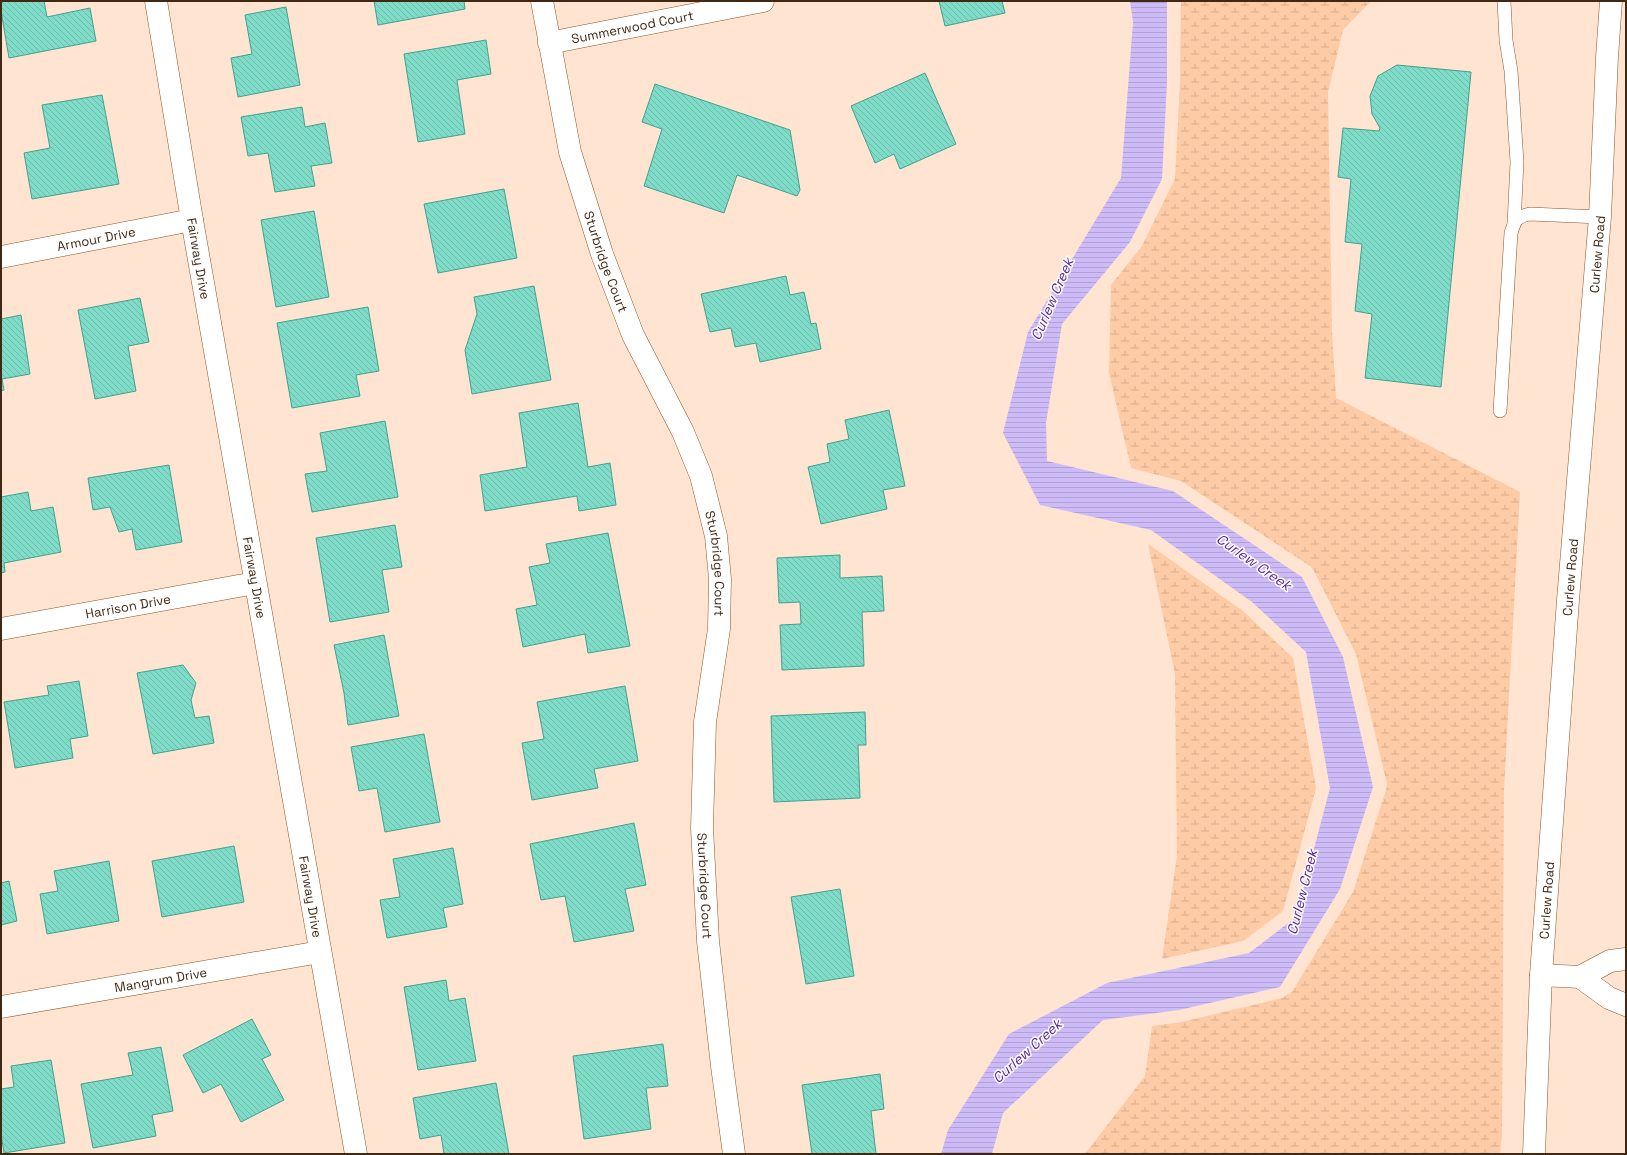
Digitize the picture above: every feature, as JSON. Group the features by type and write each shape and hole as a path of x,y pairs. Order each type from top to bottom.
{"street":[{"name":"Fairway Drive","path":"156,1 192,220 356,1154"},
{"name":"Sturbridge Court","path":"542,1 570,152 602,254 633,335 683,432 701,476 716,536 720,579 719,629 706,722 702,828 708,941 722,1066 734,1154"},
{"name":"Summerwood Court","path":"549,42 763,1"},
{"name":"Curlew Road","path":"1534,1154 1541,975 1570,584 1600,217 1607,57 1612,1"},
{"name":"Armour Drive","path":"1,257 192,220"},
{"name":"Harrison Drive","path":"1,629 255,583"},
{"name":"Mangrum Drive","path":"1,1007 320,952"},
{"path":"1541,975 1580,977 1610,961 1626,959"},
{"path":"1580,977 1609,998 1626,1005"}],"lane":[{"path":"1500,411 1511,233 1514,224 1517,162 1511,71 1506,40 1504,1"},
{"path":"1514,224 1520,216 1530,214 1600,217"}],"green space":[{"path":"1181,1 1371,1 1343,30 1328,92 1332,331 1336,398 1520,492 1504,790 1502,1134 1500,1154 1085,1154 1145,1076 1152,1026 1182,1022 1282,998 1292,992 1353,892 1387,784 1356,654 1314,571 1310,566 1181,481 1131,468 1109,373 1111,285 1142,246 1175,179 1180,82"},
{"path":"1148,544 1243,611 1293,658 1316,788 1283,911 1243,941 1162,959 1177,856 1175,674"}],"water":[{"name":"Curlew Creek","path":"1130,1 1167,1 1167,82 1162,179 1130,242 1062,324 1046,423 1047,461 1173,491 1302,577 1343,657 1373,787 1340,889 1280,987 1179,1010 1103,1020 1003,1113 992,1154 941,1154 948,1130 1009,1034 1107,983 1249,953 1296,917 1330,788 1306,652 1252,602 1151,530 1040,505 1003,433 1028,332 1121,178 1133,22"}],"building":[{"path":"1,1 44,1 47,17 90,8 96,41 9,58 1,11"},
{"path":"374,1 464,1 465,9 378,25"},
{"path":"939,1 1002,1 1005,13 945,26"},
{"path":"286,7 300,85 238,97 231,58 252,54 245,15"},
{"path":"486,40 491,74 457,80 465,134 418,142 404,54"},
{"path":"1397,65 1471,72 1441,387 1365,378 1372,314 1355,311 1362,244 1345,242 1351,179 1338,177 1343,128 1379,131 1380,128 1372,114 1370,96 1378,76"},
{"path":"925,73 956,144 900,169 894,154 875,163 851,106"},
{"path":"655,84 790,130 800,190 797,196 737,175 724,213 644,186 662,129 642,122"},
{"path":"102,95 119,184 32,199 24,153 50,148 42,105"},
{"path":"302,107 305,127 325,123 332,163 311,166 315,186 275,192 268,153 248,156 241,117"},
{"path":"504,189 517,258 438,273 424,204"},
{"path":"314,211 329,297 276,307 261,220"},
{"path":"786,276 790,295 804,292 811,324 816,323 821,349 760,362 756,343 735,347 731,328 710,332 701,294"},
{"path":"534,286 551,380 472,394 465,350 477,314 474,297"},
{"path":"140,298 149,342 128,346 136,391 95,399 78,310"},
{"path":"368,307 379,371 356,375 360,396 292,408 277,323"},
{"path":"21,315 30,374 2,379 4,390 1,391 1,319"},
{"path":"578,403 588,467 610,463 616,505 579,511 577,496 485,511 480,475 527,467 519,413"},
{"path":"889,410 905,486 883,490 887,509 821,524 808,467 830,462 827,444 849,439 845,420"},
{"path":"385,421 398,497 312,512 305,474 327,471 320,433"},
{"path":"169,465 182,542 136,550 132,529 119,532 110,507 93,510 88,478"},
{"path":"28,492 31,511 53,507 61,552 4,563 5,572 1,573 1,497"},
{"path":"395,525 402,567 382,570 389,612 330,622 316,538"},
{"path":"608,533 630,646 588,653 585,634 523,647 516,609 537,605 529,567 550,563 546,544"},
{"path":"840,555 840,578 882,576 884,611 862,612 864,666 782,670 780,625 801,624 800,602 779,603 777,558"},
{"path":"384,635 399,716 348,725 344,693 334,645"},
{"path":"183,665 196,683 191,700 195,718 209,716 214,743 153,754 137,673"},
{"path":"79,681 88,736 70,739 73,758 15,768 4,702 49,695 47,686"},
{"path":"625,686 638,761 594,769 598,788 532,800 522,743 544,739 537,702"},
{"path":"865,712 866,745 858,745 860,798 774,802 771,716"},
{"path":"424,734 440,822 385,832 377,788 359,791 351,747"},
{"path":"634,823 646,885 625,889 634,931 574,942 565,896 541,900 530,844"},
{"path":"234,846 244,902 162,917 152,861"},
{"path":"453,848 463,904 443,908 447,927 387,938 380,900 400,897 393,859"},
{"path":"109,861 119,921 47,934 40,894 58,891 54,871"},
{"path":"9,881 17,921 1,925 1,883"},
{"path":"840,889 854,976 806,984 791,897"},
{"path":"446,980 449,1001 465,998 476,1061 418,1070 404,987"},
{"path":"252,1019 271,1055 262,1059 284,1100 241,1122 221,1084 203,1093 183,1055"},
{"path":"663,1044 668,1086 646,1088 651,1129 584,1139 573,1056"},
{"path":"161,1047 173,1111 152,1115 156,1136 93,1148 81,1084 133,1075 128,1053"},
{"path":"51,1060 65,1143 4,1153 1,1134 1,1089 14,1087 11,1066"},
{"path":"880,1074 884,1109 871,1111 876,1154 812,1154 802,1085"},
{"path":"496,1083 509,1154 444,1154 441,1135 420,1139 413,1098"}]}
